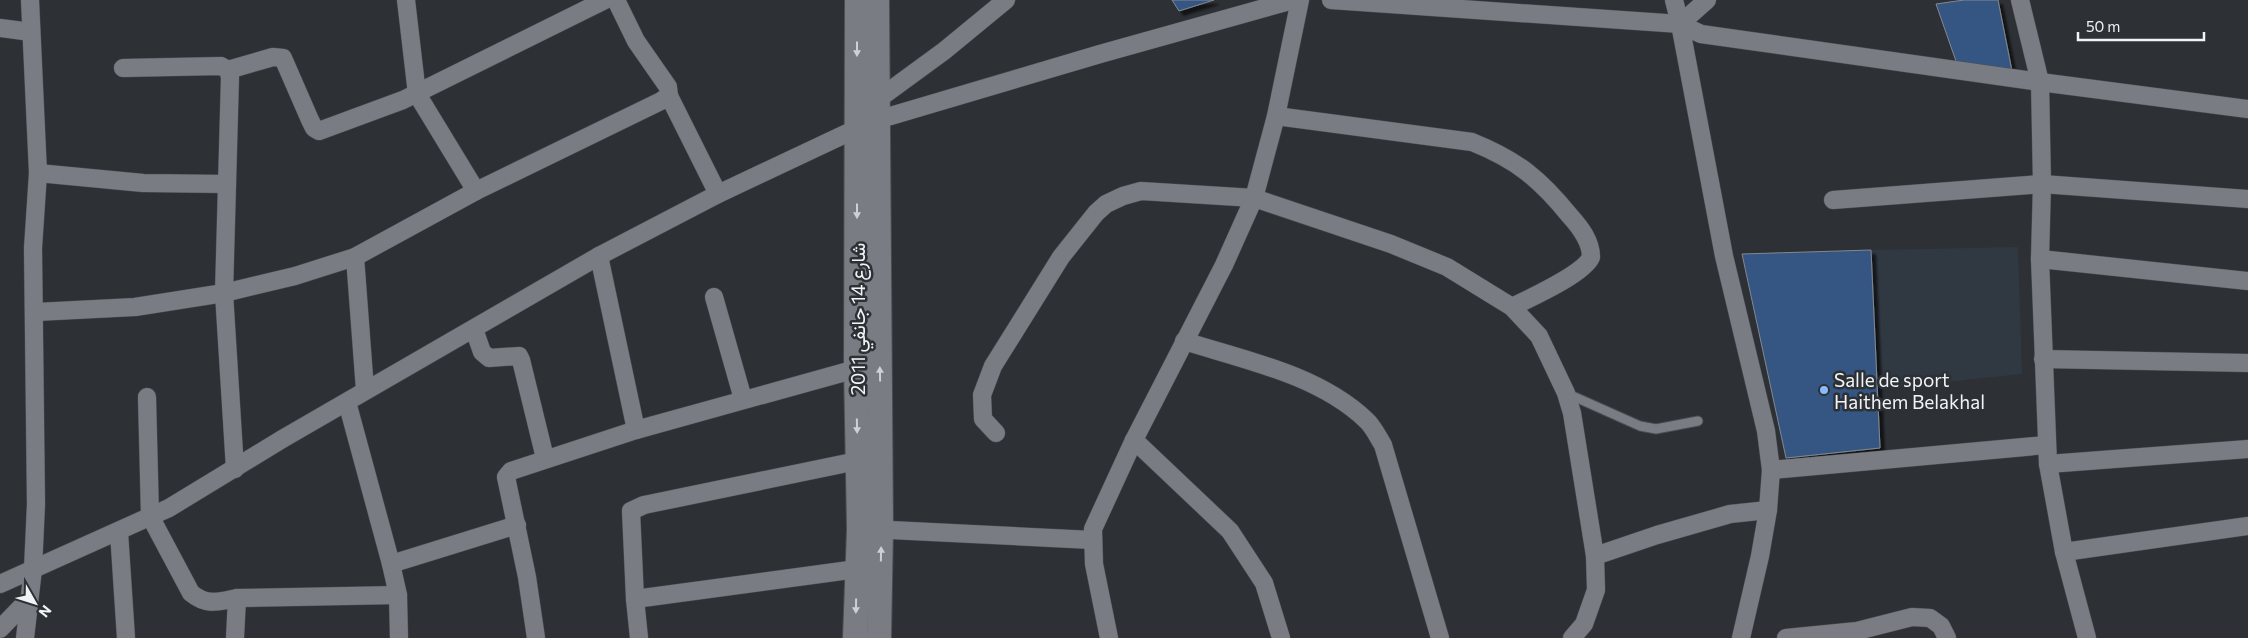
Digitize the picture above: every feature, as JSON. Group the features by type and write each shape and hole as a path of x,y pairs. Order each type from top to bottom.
{"main road":[{"name":"شارع 14 جانفي 2011","path":"857,0 871,116 870,529 879,638"},
{"name":"شارع 14 جانفي 2011","path":"855,638 857,569 870,529 857,461 856,369 877,0"}],"street":[{"path":"25,638 33,569 36,504 34,248 38,173 30,0"},
{"path":"406,0 417,94 476,191"},
{"path":"228,70 273,57 283,58 310,120 314,128 319,131 417,94 605,0"},
{"path":"616,0 636,41 668,88 669,96 718,194"},
{"path":"871,116 944,51 1006,0"},
{"path":"0,584 169,508 365,390 599,256 871,116 1293,0"},
{"path":"1109,638 1094,564 1092,540 1095,524 1134,440 1224,265 1254,198 1276,116 1300,0"},
{"path":"1331,0 1488,5 1680,24 1701,34 2040,82 2248,108"},
{"path":"1674,0 1724,256 1766,431 1771,470 1768,510 1760,556 1741,638"},
{"path":"1680,24 1707,0"},
{"path":"2020,0 2040,82 2042,184 2040,259 2046,445 2064,552 2087,638"},
{"path":"0,28 31,32"},
{"path":"123,68 221,66 228,70 230,77 224,293 235,470"},
{"path":"36,312 135,306 224,293 295,276 355,257 476,191 669,96"},
{"path":"1276,116 1472,142 1496,152 1535,178 1548,189 1582,230 1591,257 1585,266 1564,280 1512,307"},
{"path":"38,173 143,183 227,184"},
{"path":"1833,200 2042,184 2248,199"},
{"path":"996,433 982,419 982,395 985,382 1061,257 1096,213 1106,204 1123,196 1141,191 1254,198 1391,244 1439,264 1512,307 1538,336 1566,393 1583,477 1594,556 1596,590 1584,624 1572,638"},
{"path":"599,256 636,430"},
{"path":"355,257 365,390"},
{"path":"2040,259 2248,281"},
{"path":"714,297 743,399"},
{"path":"474,329 482,352 489,358 514,355 521,360 546,458"},
{"path":"1184,341 1300,378 1321,387 1343,401 1367,421 1383,445 1440,638"},
{"path":"2043,359 2248,363"},
{"path":"536,638 517,525 506,477 511,471 636,430 856,369"},
{"path":"147,397 150,516 192,593 200,600 208,602 237,598 398,596"},
{"path":"347,402 391,564 398,596 399,638"},
{"path":"1134,440 1230,531 1264,583 1281,638"},
{"path":"1771,470 2046,445"},
{"path":"2048,464 2248,449"},
{"path":"639,638 635,599 631,511 644,505 857,461"},
{"path":"1594,556 1730,514 1768,510"},
{"path":"391,564 517,525"},
{"path":"2064,552 2248,526"},
{"path":"870,529 1092,540"},
{"path":"119,532 126,638"},
{"path":"635,599 857,569"},
{"path":"235,638 237,598"},
{"path":"0,629 28,600"},
{"path":"1786,638 1858,635 1912,617 1930,618 1941,626 1947,638"}],"lane":[{"path":"1566,393 1640,426 1656,428 1698,421"}],"shaded area":[{"path":"2018,247 2022,374 1881,389 1871,250"}],"building":[{"path":"1172,0 1214,0 1179,11"},
{"path":"1964,0 1998,0 2012,71 1957,64 1936,4"},
{"name":"Salle de sport Haithem Belakhal","path":"1871,250 1880,448 1786,458 1742,254"}],"place":[{"name":"Salle de sport Haithem Belakhal","path":"1824,390"}]}
